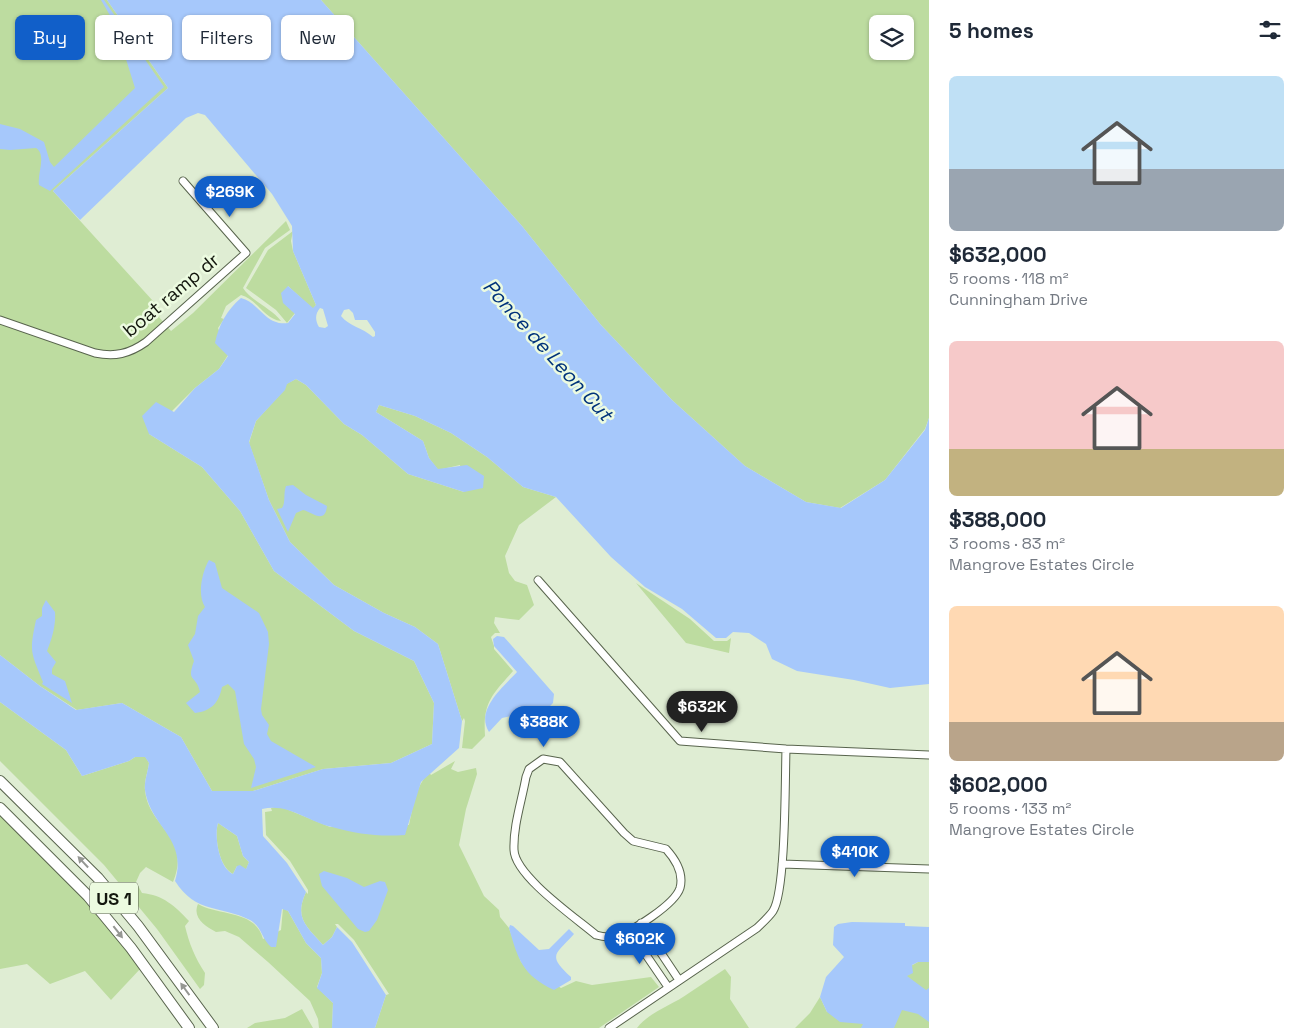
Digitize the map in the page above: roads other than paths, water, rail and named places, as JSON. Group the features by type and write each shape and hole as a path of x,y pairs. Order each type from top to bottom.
{"main road":[{"name":"US 1","path":"0,781 98,878 138,926 213,1028"},
{"name":"US 1","path":"0,808 66,873 112,924 190,1028"}],"street":[{"name":"boat ramp dr","path":"0,320 108,356 127,353 146,342 246,253 183,181"},
{"path":"538,580 680,741 786,749 929,755"},
{"path":"609,1028 757,928 773,911 778,896 782,864 786,749"},
{"path":"543,759 560,762 624,834 633,841 666,849 674,858 681,879 680,889 666,906 629,930 610,937 596,935 526,874 516,860 514,843 526,777 528,769 535,763 543,759"},
{"path":"782,864 929,869"},
{"path":"640,923 679,980"},
{"path":"629,930 668,988"}],"water":[{"path":"101,0 104,0 114,15 110,15"},
{"name":"Ponce de Leon Cut","path":"107,0 321,0 334,15 281,15 281,60 354,60 354,37 522,226 601,325 672,400 745,466 806,502 841,508 885,480 925,430 929,418 929,684 890,688 797,671 772,659 766,644 749,633 733,632 726,638 716,638 682,609 645,587 611,557 556,497 523,487 487,457 451,433 415,416 379,405 376,412 423,441 429,458 438,469 467,465 484,476 483,488 464,492 408,474 362,435 344,424 306,385 296,379 287,384 285,390 256,421 249,442 269,500 290,542 334,585 384,613 415,627 438,644 462,721 459,748 421,782 405,835 386,836 359,833 323,824 281,808 262,809 263,836 287,863 306,892 301,909 307,927 323,945 332,937 337,927 352,942 386,995 375,1028 332,1028 333,1003 317,988 322,973 321,958 306,943 288,911 282,909 276,947 271,947 257,926 250,920 200,904 183,892 175,881 178,866 173,843 148,803 145,787 149,763 145,757 135,757 129,761 82,776 66,750 0,702 0,655 40,686 76,710 122,703 181,737 212,791 253,791 323,769 391,763 432,744 434,703 414,661 354,631 274,571 240,511 202,467 149,434 142,416 156,402 174,412 195,388 219,369 228,356 215,343 219,330 224,318 241,298 253,304 268,318 280,323 288,323 295,314 283,303 281,293 288,286 313,308 316,305 293,251 292,226 272,194 205,115 198,113 186,118 80,220 53,191 168,88 149,60 172,60 172,15 117,15","holes":["320,308 323,309 328,326 325,328 319,327 316,317 318,310","349,309 353,313 355,320 367,320 375,332 375,336 373,337 352,325 341,316 344,310","218,823 237,836 243,856 249,862 246,869 240,865 237,866 233,874 224,865 217,843"]},
{"path":"126,60 145,60 164,87 50,191 39,185 41,155 36,148 0,149 0,124 20,129 44,142 50,162 54,167 135,88"},
{"path":"293,485 306,495 327,506 326,512 321,516 303,510 296,513 288,532 277,509 283,506 286,486"},
{"path":"209,560 215,563 222,588 259,613 268,632 269,644 261,709 262,715 269,725 267,734 271,741 316,767 251,788 256,767 254,759 244,744 235,691 228,684 222,687 214,705 201,712 195,713 186,703 200,692 191,676 194,661 188,645 195,634 198,616 205,607 201,596 201,584"},
{"path":"46,600 55,612 51,642 47,651 56,662 52,669 52,674 65,681 72,703 42,684 43,682 32,652 32,639 36,620 42,616 42,608"},
{"path":"497,636 504,637 554,694 553,703 548,708 502,718 489,732 486,724 488,707 492,699 517,672 494,646 493,639"},
{"path":"324,871 347,878 364,887 380,881 385,882 388,890 377,920 369,931 365,932 358,929 322,886 319,874"},
{"path":"852,922 905,923 905,926 929,927 929,962 918,962 912,965 913,973 907,976 926,990 929,988 929,1022 918,1014 902,1010 894,1028 861,1028 863,1024 840,1022 827,1012 820,997 826,977 844,957 833,945 834,927 838,924"},
{"path":"510,925 539,950 549,949 569,929 574,934 558,951 556,959 563,970 571,977 571,980 554,990 528,972 515,949 509,928"}]}
